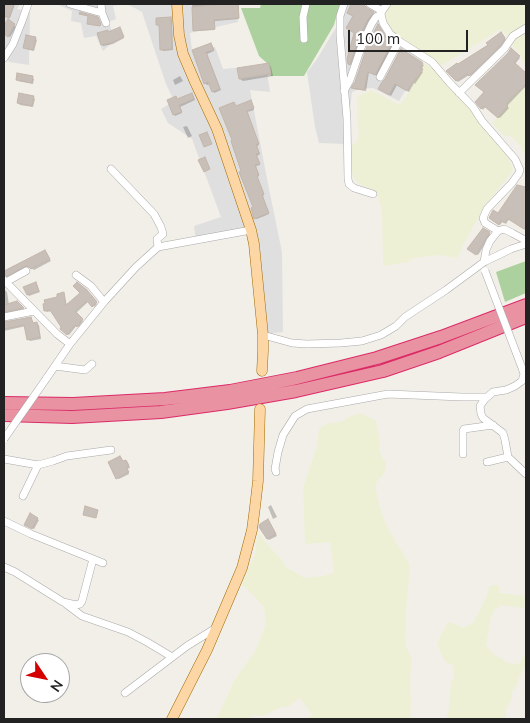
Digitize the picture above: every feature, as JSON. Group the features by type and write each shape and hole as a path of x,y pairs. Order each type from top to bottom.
{"highway":[{"path":"4,403 73,404 165,399 230,391 297,378 377,358 441,338 526,305"},
{"path":"4,415 72,417 161,412 288,392 383,370 456,345 526,317"}],"main road":[{"path":"177,4 179,35 185,60 217,129 251,230 255,249 263,335 262,372"},
{"path":"172,719 207,650 242,568 252,530 258,481 260,409"}],"street":[{"path":"4,58 13,44 28,4"},
{"path":"73,4 102,12"},
{"path":"101,4 106,23"},
{"path":"304,39 303,17 306,4"},
{"path":"344,4 340,16 340,35 347,119 349,184 354,188 373,194"},
{"path":"370,4 381,12 382,23 390,34 432,62 473,107 482,121 514,159 520,170 519,173 487,209 483,218 485,223 498,231"},
{"path":"344,92 363,42 376,17 388,4"},
{"path":"459,93 504,49 514,36 526,28"},
{"path":"380,77 399,41"},
{"path":"111,169 154,214 163,234 157,239 158,247"},
{"path":"526,241 504,229 498,231 490,240 486,250 483,266 522,368 524,380 506,390 493,392 480,406 483,418 503,432 508,457 526,474"},
{"path":"4,439 70,344 136,266 158,247 251,230"},
{"path":"263,335 307,344 362,341 381,335 483,266 526,241"},
{"path":"26,271 5,281 57,334 70,344"},
{"path":"76,275 91,286 104,302"},
{"path":"4,317 34,311"},
{"path":"55,366 85,370 92,364"},
{"path":"276,472 278,452 284,435 295,416 307,409 388,394 487,397"},
{"path":"463,454 462,433 464,429 493,425"},
{"path":"4,459 38,465 53,462 66,456 110,450"},
{"path":"487,462 508,457"},
{"path":"23,496 38,465"},
{"path":"4,521 103,563"},
{"path":"63,602 80,604 93,559"},
{"path":"4,567 63,602 82,616 128,632 172,658"},
{"path":"125,692 187,646 216,628"}],"shaded area":[{"path":"4,4 20,4 17,9 30,12 29,65 9,62 4,51"},
{"path":"57,4 123,4 113,6 116,19 108,22 116,39 103,51 96,36 84,38 81,23 71,21 72,11"},
{"path":"127,4 237,4 238,22 190,33 192,51 215,47 223,69 266,65 270,92 250,90 282,252 283,332 266,334 253,232 196,242 194,226 221,217 192,139 168,123 161,109 174,101 166,84 142,12"},
{"path":"343,4 392,4 388,34 424,59 399,101 373,88 359,89 352,92 346,144 319,143 307,72 337,26"}],"green space":[{"path":"261,4 340,4 334,25 304,76 271,76 269,65 259,56 241,8 260,8"},
{"path":"390,4 526,4 526,65 501,29 441,66 391,31 385,21 384,12"},
{"path":"425,63 432,68 473,112 509,158 513,170 487,203 457,258 440,255 413,258 407,263 387,266 383,265 382,211 379,199 375,191 361,185 355,180 352,173 350,146 356,143 359,132 357,97 370,90 400,105"},
{"path":"526,83 526,158 516,141 510,136 503,135 492,123"},
{"path":"526,261 526,293 505,302 496,272"},
{"path":"362,413 376,421 380,442 379,449 381,456 386,462 386,469 375,487 382,515 409,563 405,637 406,646 412,659 410,719 306,719 312,715 300,698 289,706 281,707 263,716 254,715 248,719 216,719 233,682 256,650 266,623 264,607 242,584 255,554 258,533 280,557 286,567 303,577 323,576 334,573 330,542 305,544 303,488 317,446 319,429 328,423 341,422 351,416"},
{"path":"499,585 499,593 526,596 524,608 500,605 495,609 491,617 486,645 491,652 508,663 519,664 526,654 526,665 517,685 512,691 512,698 506,711 506,718 510,719 446,719 454,667 445,662 437,644 447,623 450,622 463,628 474,622 486,598 489,587"}],"building":[{"path":"4,4 14,4 9,18 4,16"},
{"path":"238,4 239,18 214,20 215,29 193,31 192,7"},
{"path":"351,4 363,4 374,12 367,21 358,40 350,65 347,59 354,33 346,28 353,16 347,13"},
{"path":"80,12 98,17 100,26 87,24 88,16 79,14"},
{"path":"171,17 172,49 160,50 159,25 156,25 156,18"},
{"path":"8,19 15,24 8,37 4,34 4,25"},
{"path":"378,24 386,37 392,42 375,75 368,72 364,90 351,88 355,82 368,44"},
{"path":"120,27 124,37 101,45 97,33 108,30 108,32"},
{"path":"501,32 505,38 500,46 469,76 467,74 456,81 446,71 488,45 486,43"},
{"path":"26,35 36,37 33,50 23,48"},
{"path":"211,43 214,50 206,52 220,89 212,92 208,82 204,84 192,50"},
{"path":"511,48 520,56 514,62 526,73 526,84 506,104 508,106 498,118 484,106 481,109 475,102 484,92 475,85"},
{"path":"401,49 423,63 420,68 423,69 407,91 395,84 389,95 378,89"},
{"path":"269,63 271,74 239,79 237,68"},
{"path":"17,73 33,76 32,83 16,80"},
{"path":"19,93 34,96 32,106 17,103"},
{"path":"192,93 194,99 179,105 182,112 173,115 167,100 176,96 177,99"},
{"path":"251,100 254,108 247,111 259,144 256,144 259,153 256,154 260,164 255,165 264,194 262,195 269,213 254,219 251,208 253,207 239,172 241,171 232,140 219,108 234,102 236,106"},
{"path":"207,132 212,144 204,147 199,135"},
{"path":"205,157 210,169 204,172 198,160"},
{"path":"517,185 526,187 526,225 524,229 508,219 505,223 501,221 499,225 489,218 493,210 498,213"},
{"path":"483,228 490,232 476,255 467,249"},
{"path":"45,250 50,259 31,269 26,266 7,276 5,275 4,271"},
{"path":"36,282 39,291 27,295 23,287"},
{"path":"77,282 97,302 92,307 87,301 75,311 83,319 67,335 60,329 61,327 50,310 44,311 43,304 45,303 44,300 57,297 57,294 64,292 66,305 80,293 73,286"},
{"path":"17,301 24,308 4,312 4,305"},
{"path":"31,317 33,323 37,322 40,337 27,340 24,325 4,329 4,322"},
{"path":"120,456 123,461 126,460 129,466 126,467 129,472 116,479 108,462"},
{"path":"85,506 98,510 96,518 83,515"},
{"path":"30,513 38,518 32,529 24,525"},
{"path":"268,519 276,534 267,539 259,527 260,524"}]}
